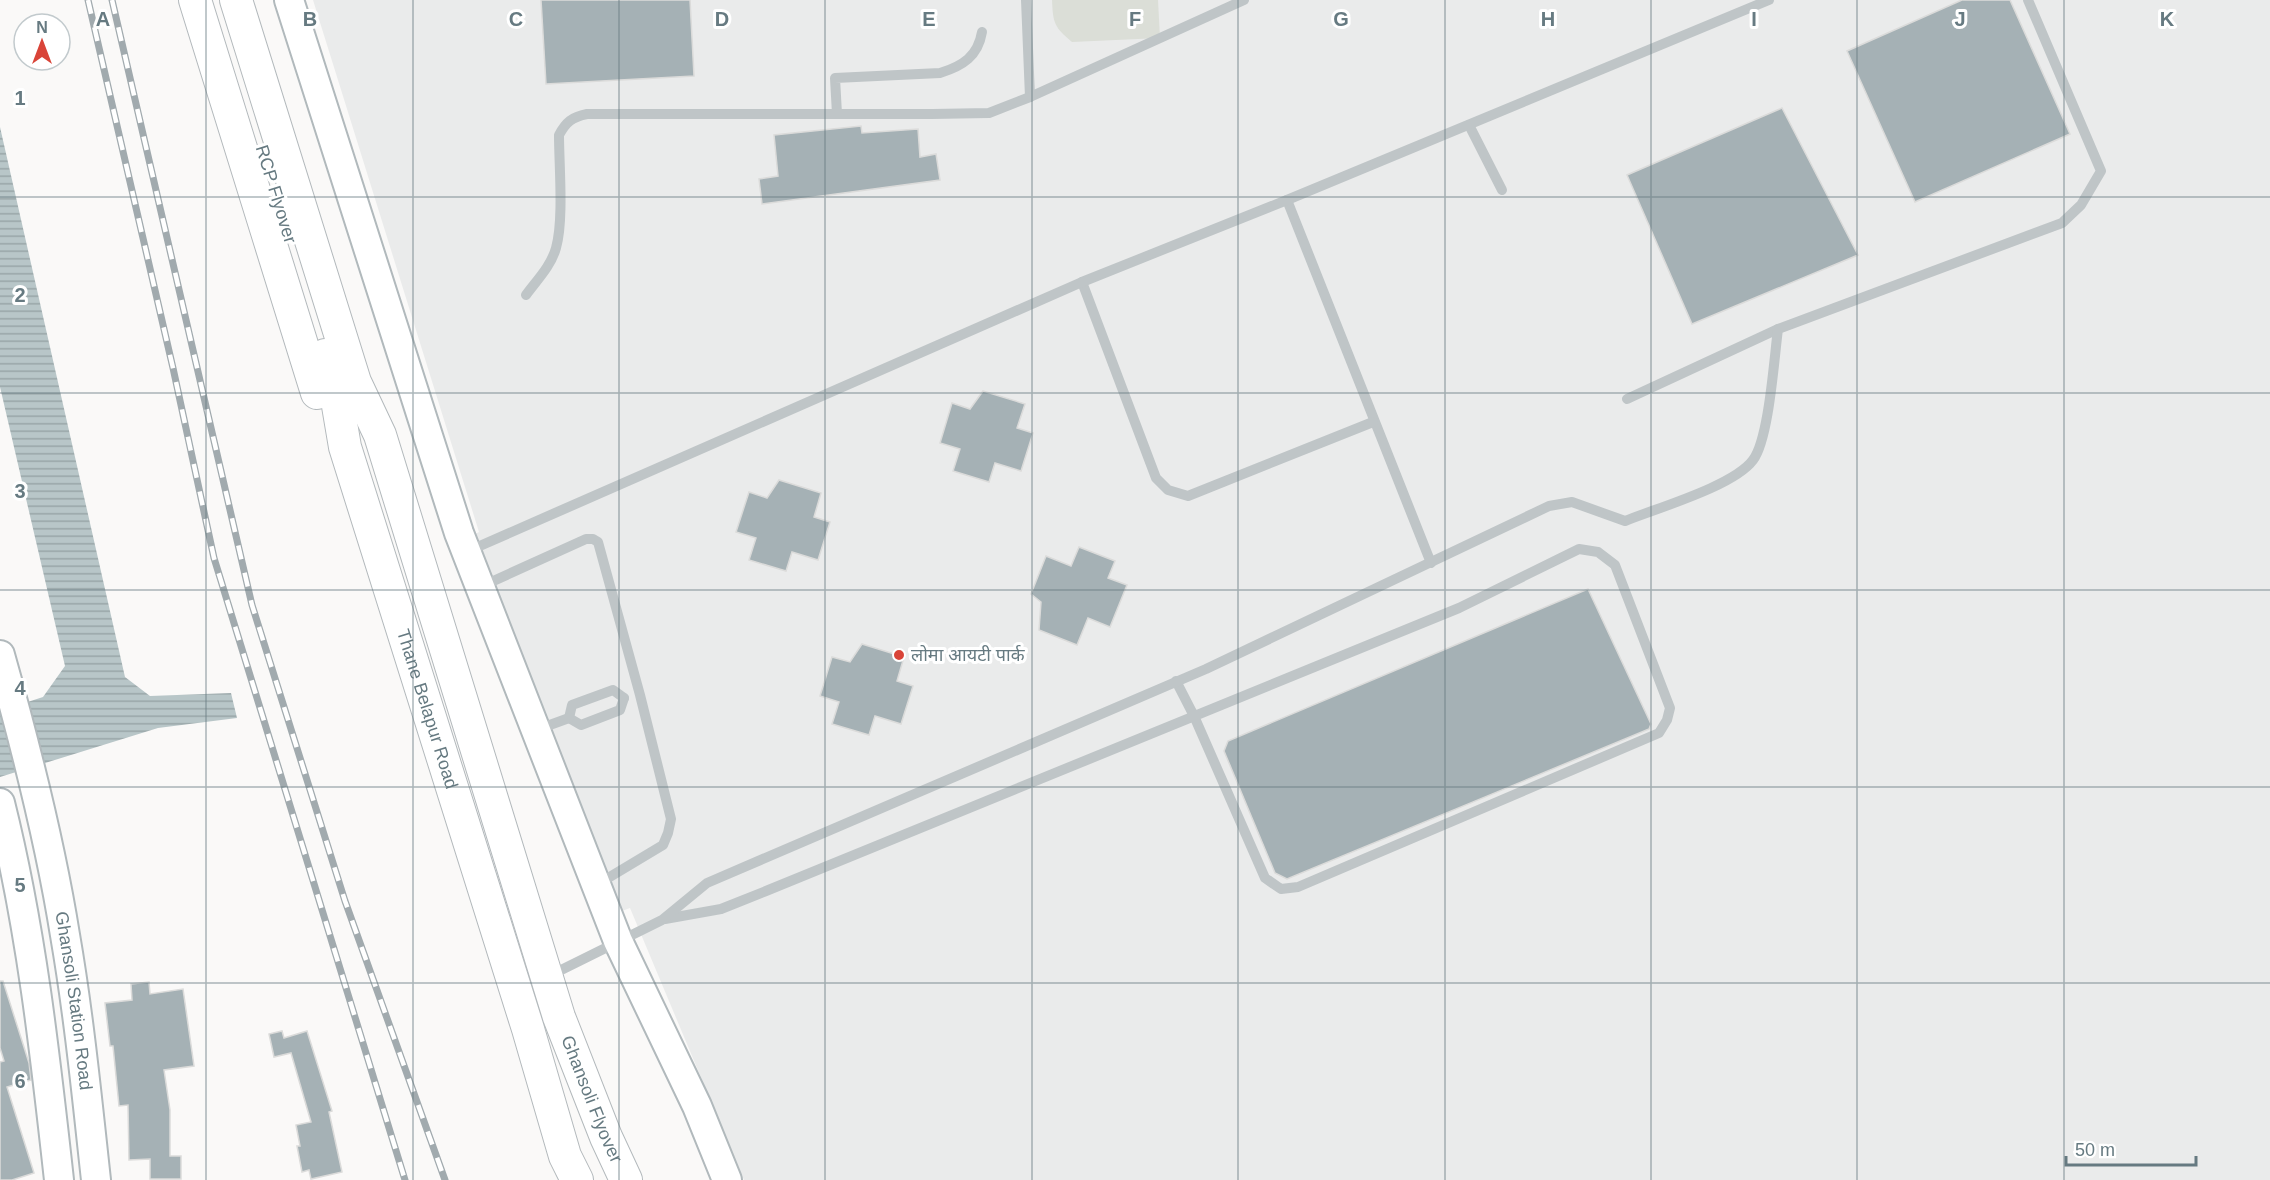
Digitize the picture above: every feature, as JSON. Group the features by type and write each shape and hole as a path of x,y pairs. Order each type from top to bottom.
{"main road":[{"path":"195,0 317,394 345,447"},
{"name":"RCP Flyover","path":"215,0 345,385"},
{"name":"RCP Flyover","path":"236,0 345,385"},
{"path":"256,0 372,376 380,435"},
{"name":"Thane Belapur Road","path":"345,385 345,447 528,1029"},
{"name":"Thane Belapur Road","path":"345,385 380,435 559,1017"},
{"path":"559,1017 625,1128 650,1180"},
{"name":"Ghansoli Flyover","path":"559,1017 596,1142 603,1180"},
{"path":"528,1029 565,1156 577,1180"},
{"name":"Ghansoli Flyover","path":"528,1029 596,1142 626,1180"}],"street":[{"path":"290,0 466,552 618,942 697,1106 727,1180"},
{"name":"Ghansoli Station Road","path":"0,655 43,824 65,934 96,1180"},
{"name":"Ghansoli Station Road","path":"0,803 29,940 43,1036 59,1180"}],"lane":[{"path":"1026,0 1030,97"},
{"path":"526,295 549,264 556,247 559,227 558,135 573,117 587,114 990,113 1244,0"},
{"path":"466,552 1082,282 1287,200 1769,0"},
{"path":"1627,399 1778,329 2062,223 2081,206 2101,171 2028,0"},
{"path":"837,114 835,78 940,73 954,68 972,56 980,45 982,32"},
{"path":"1469,125 1502,190"},
{"path":"1287,200 1431,563"},
{"path":"1082,282 1156,478 1168,490 1188,496 1374,422"},
{"path":"547,977 662,920 706,883 1176,681 1549,506 1572,502 1625,521 1730,480 1753,460 1764,435 1778,329"},
{"path":"480,587 586,539 598,542 671,819 663,845 596,885"},
{"path":"662,920 721,909 1194,716 1459,608 1580,549 1598,552 1616,565 1670,708 1667,720 1659,733 1298,887 1281,889 1265,878 1194,716 1176,681"},
{"path":"569,718 572,705 614,690 624,698 640,695"},
{"path":"569,718 581,725 620,710 624,698"},
{"path":"536,730 569,718"}],"shaded area":[{"path":"313,0 2270,0 2270,1180 744,1180 630,908 619,912 473,535 479,532"},
{"path":"1052,0 1158,0 1160,38 1072,42 1056,24"},
{"path":"0,127 125,677 150,696 231,693 237,718 158,728 0,777 0,711 43,697 65,666 0,387"}],"building":[{"path":"541,0 690,0 694,76 546,84"},
{"path":"1962,0 2010,0 2070,134 1915,202 1847,51"},
{"path":"1782,108 1858,255 1692,324 1627,175"},
{"path":"861,126 862,133 918,129 920,157 936,154 940,180 762,204 759,179 778,176 774,135"},
{"path":"983,391 1025,404 1017,428 1033,433 1021,471 995,463 989,482 953,471 960,449 940,443 952,403 970,409"},
{"path":"779,480 821,493 814,517 830,522 818,560 792,552 786,571 749,560 756,538 736,532 749,492 767,498"},
{"path":"1079,547 1115,561 1108,578 1127,585 1110,627 1088,618 1077,645 1039,630 1041,602 1031,594 1046,556 1071,566"},
{"path":"1588,589 1651,724 1649,729 1287,879 1275,873 1224,751 1228,741"},
{"path":"862,644 904,657 897,681 913,686 901,724 875,716 869,735 832,724 839,702 820,696 832,657 850,662"},
{"path":"0,981 3,981 29,1063 31,1080 7,1087 34,1173 12,1180 0,1180 0,1062 4,1061 0,1048"},
{"path":"149,982 150,994 183,989 194,1066 164,1070 170,1110 170,1156 181,1156 181,1179 150,1179 150,1159 129,1160 128,1105 119,1106 113,1046 110,1046 105,1003 132,1000 131,984"},
{"path":"282,1031 284,1038 307,1031 332,1111 329,1112 342,1172 311,1179 309,1170 302,1172 296,1125 311,1122 291,1053 274,1057 269,1034"}],"railway":[{"path":"88,0 173,368 214,558 405,1180"},
{"path":"112,0 252,605 345,901 445,1180"}],"place":[{"name":"लोमा आयटी पार्क","path":"899,655"}]}
